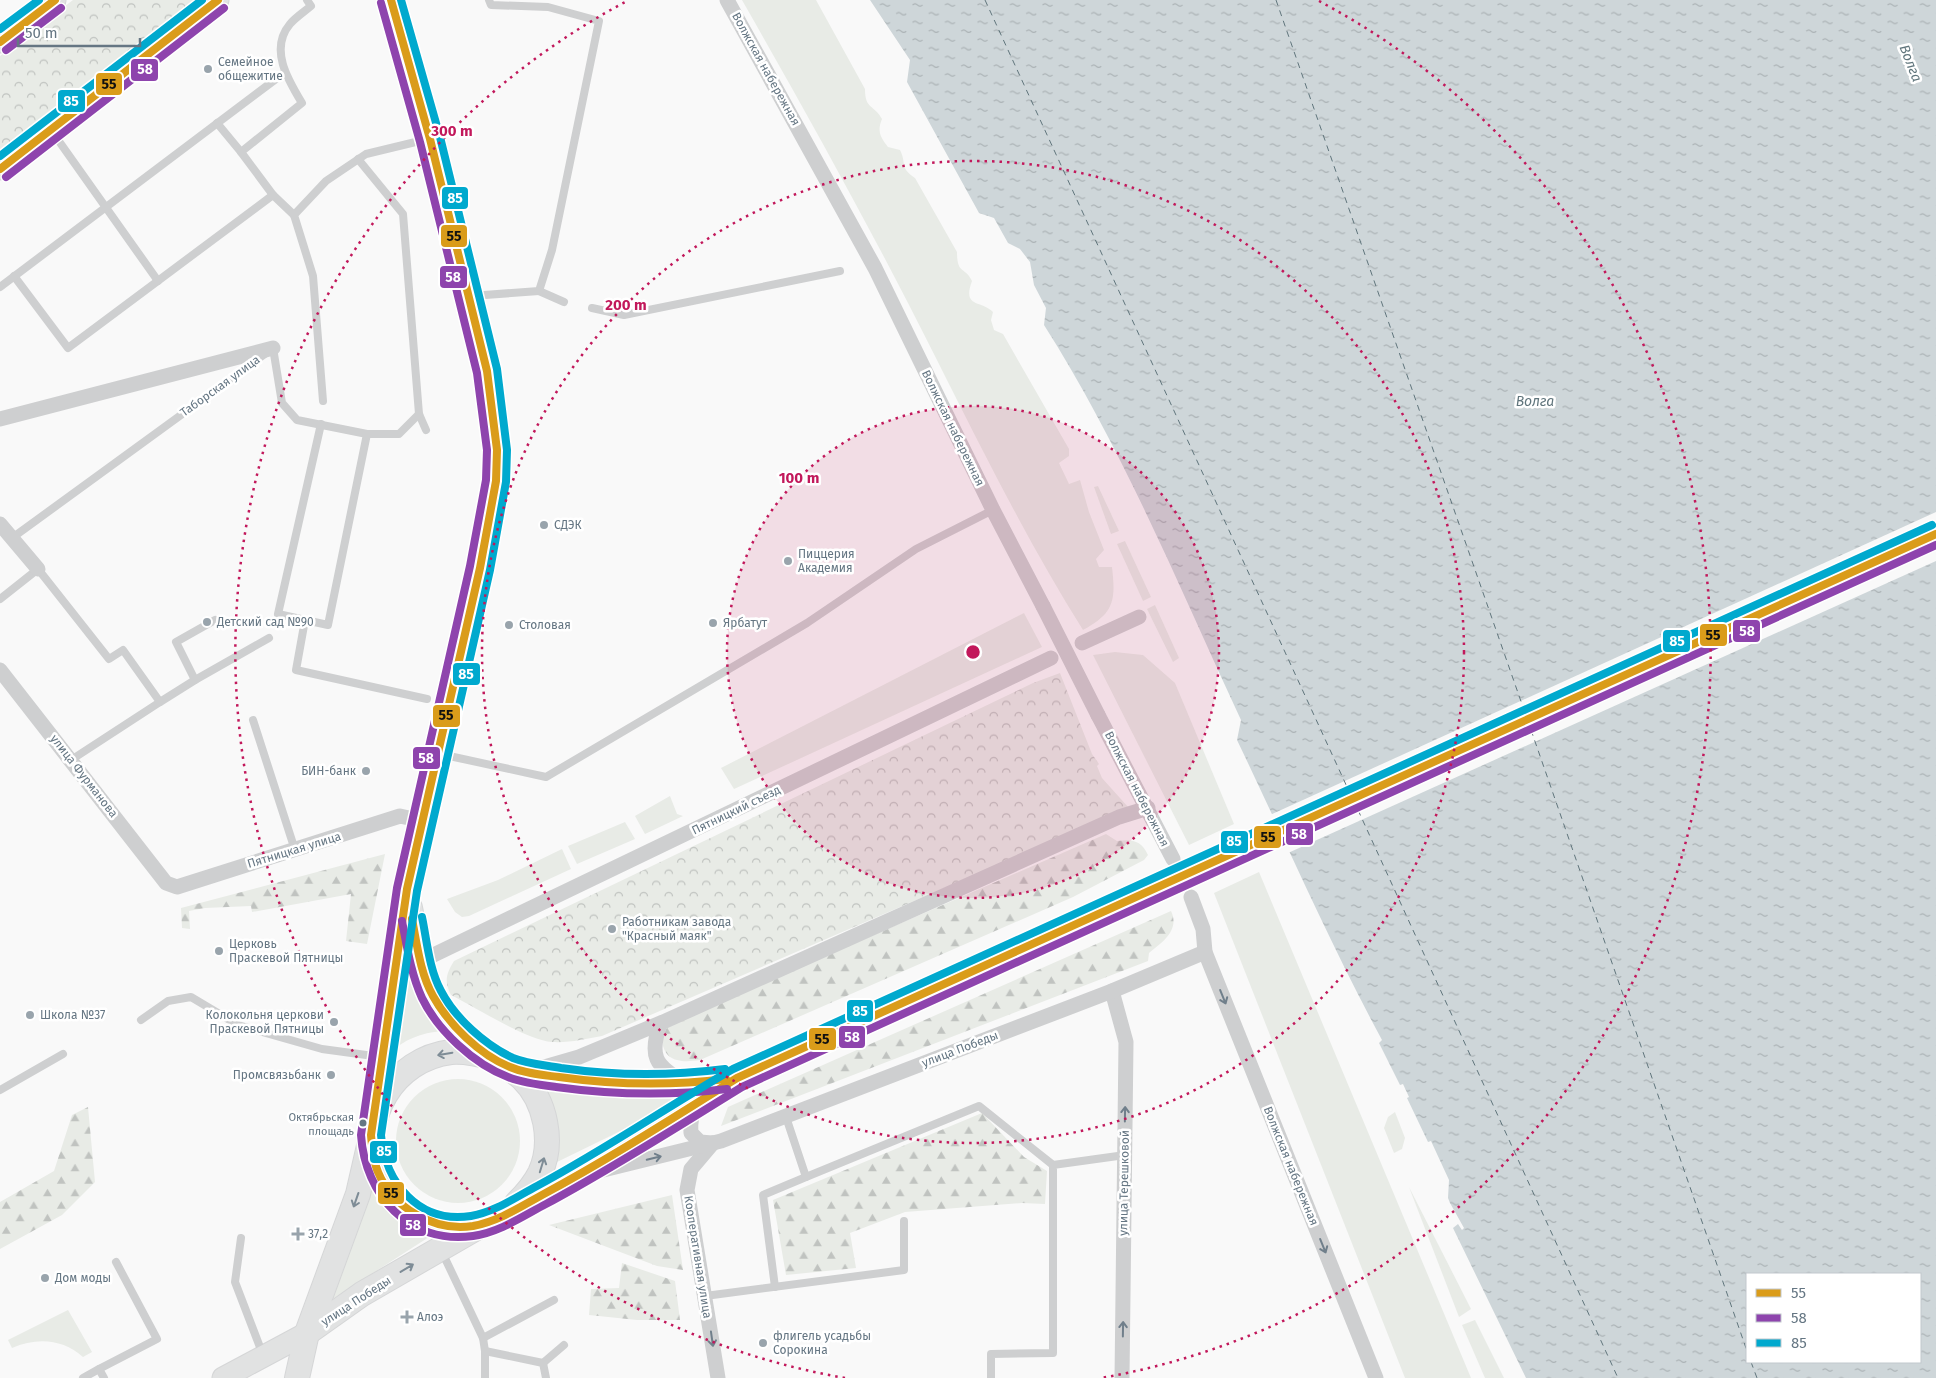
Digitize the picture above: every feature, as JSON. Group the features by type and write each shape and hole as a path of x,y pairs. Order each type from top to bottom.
{"main road":[{"path":"0,42 55,0"},
{"path":"0,169 218,0"},
{"path":"297,1378 307,1332 358,1194 373,1127 407,889 480,568 496,481 497,450 487,371 430,139 391,0"},
{"path":"696,1091 620,1085 509,1066 473,1053 451,1052 430,1057 411,1066 382,1098 373,1127 379,1173 388,1190 408,1209 432,1222 451,1226 495,1219 573,1178 696,1091 737,1078 1936,534"},
{"path":"407,889 421,961 432,995 440,1010 461,1031 509,1066 524,1080 535,1096 543,1114 547,1133 546,1153 541,1172 531,1188 495,1219"},
{"name":"улица Победы","path":"223,1378 307,1332 362,1294 440,1248 495,1219"}],"street":[{"name":"Волжская набережная","path":"727,0 875,268 993,510 1173,859"},
{"name":"Таборская улица","path":"0,419 273,348"},
{"path":"0,524 38,569"},
{"path":"1082,643 1139,617"},
{"name":"Пятницкий съезд","path":"421,961 1051,658"},
{"name":"улица Фурманова","path":"0,670 166,883"},
{"path":"509,1066 579,1057 660,1024 1119,817 1148,808"},
{"name":"Пятницкая улица","path":"166,883 177,887 400,816 422,821"},
{"name":"Волжская набережная","path":"1192,897 1203,929 1205,952 1376,1378"},
{"name":"улица Победы","path":"573,1178 713,1143 786,1117 1112,991 1205,952"},
{"name":"улица Терешковой","path":"1112,991 1126,1042 1122,1378"},
{"path":"660,1024 655,1038 654,1057 664,1071 696,1091 691,1133 700,1142 713,1143"},
{"name":"Кооперативная улица","path":"713,1143 691,1169 687,1190 718,1378"}],"lane":[{"path":"241,152 302,103 284,73 280,48 289,25 311,6 307,0"},
{"path":"489,0 491,5 548,7 599,21 552,250 540,291"},
{"path":"0,286 284,73"},
{"path":"217,123 273,195 294,214 314,276 323,402"},
{"path":"51,130 158,281"},
{"path":"294,214 326,181 366,154 430,139"},
{"path":"358,159 403,214 419,414 426,430"},
{"path":"14,276 68,348 273,195"},
{"path":"592,308 624,315 840,271"},
{"path":"469,296 540,291 564,302"},
{"path":"273,348 282,403 298,420 367,434 399,434 419,414"},
{"name":"Таборская улица","path":"12,538 273,348"},
{"path":"321,424 278,614 328,625 367,434"},
{"path":"438,753 546,778 807,623 916,549 993,510"},
{"path":"0,599 38,569 109,659 123,650 160,702"},
{"path":"195,680 176,642 215,620"},
{"path":"305,620 296,670 427,699"},
{"path":"71,760 195,680 268,638"},
{"path":"253,720 295,850"},
{"path":"141,1020 168,1001 191,997 238,1026 322,1049 384,1057"},
{"path":"0,1090 63,1054"},
{"path":"775,1286 763,1195 979,1106 1053,1165 1125,1155"},
{"path":"786,1117 806,1176"},
{"path":"991,1378 991,1354 1053,1352 1053,1165"},
{"path":"705,1296 904,1270 904,1221"},
{"path":"241,1238 235,1282 263,1357"},
{"path":"440,1248 483,1338 486,1351 485,1378"},
{"path":"83,1378 156,1339 116,1262"},
{"path":"483,1338 554,1300"},
{"path":"543,1363 564,1345"},
{"path":"486,1351 543,1363"},
{"path":"543,1363 546,1378"},
{"path":"99,1369 104,1378"}],"green space":[{"path":"73,0 197,0 0,150 0,56"},
{"path":"742,0 816,0 865,89 868,104 882,119 880,134 883,140 888,147 900,150 905,168 915,178 957,252 958,264 972,281 969,296 971,300 993,312 991,320 994,330 1003,334 1069,449 1069,456 1059,463 1069,484 1080,480 1089,512 1104,550 1096,559 1099,567 1112,567 1114,589 1111,605 1107,612 1083,630 1013,509 868,226"},
{"path":"1098,486 1119,531 1111,534 1094,487"},
{"path":"1125,541 1151,597 1143,601 1117,544"},
{"path":"1155,605 1179,658 1173,662 1147,609"},
{"path":"1024,613 1042,647 734,789 721,768"},
{"path":"1115,652 1143,655 1175,683 1234,824 1189,845 1093,655"},
{"path":"1060,673 1092,754 1099,764 1097,766 1102,778 1129,808 602,1036 565,1042 541,1040 515,1030 451,995 447,986 447,978 454,961 1033,683"},
{"path":"670,796 677,814 683,816 645,834 635,816"},
{"path":"625,822 635,839 577,864 568,846"},
{"path":"1106,834 1117,841 1127,840 1139,843 1148,855 1144,860 1073,897 700,1060 680,1061 665,1052 662,1037 669,1024"},
{"path":"562,849 571,869 469,916 462,917 455,912 447,899 498,880"},
{"path":"385,854 367,944 346,941 351,894 252,912 251,906 205,908 189,911 190,929 182,928 181,908"},
{"path":"1259,872 1471,1378 1405,1378 1214,893"},
{"path":"1171,911 1173,918 1172,930 1149,953 1148,961 721,1126 728,1107"},
{"path":"403,953 454,1031 422,1034 394,1049"},
{"path":"458,1079 482,1084 493,1089 502,1097 510,1106 515,1117 520,1141 515,1165 510,1176 502,1185 493,1193 482,1198 458,1203 434,1198 423,1193 414,1185 406,1176 401,1165 396,1141 401,1117 406,1106 414,1097 423,1089 434,1084"},
{"path":"543,1087 610,1096 644,1097 677,1093 682,1096 680,1102 555,1163 558,1142 557,1124 552,1105"},
{"path":"88,1107 95,1182 62,1215 0,1249 0,1202 54,1171 72,1115"},
{"path":"1395,1112 1405,1138 1402,1149 1394,1153 1384,1128 1388,1117"},
{"path":"982,1113 1024,1157 1047,1171 1045,1204 1022,1203 905,1212 850,1233 856,1268 786,1275 773,1200"},
{"path":"1409,1187 1471,1309 1459,1317"},
{"path":"372,1188 376,1197 388,1212 411,1228 429,1237 328,1302"},
{"path":"672,1195 683,1270 657,1266 549,1225"},
{"path":"622,1263 675,1281 680,1320 637,1320 589,1315 591,1289 619,1288"},
{"path":"68,1310 92,1352 83,1357 67,1346 40,1341 21,1344 12,1348 8,1340"},
{"path":"1475,1320 1504,1378 1485,1378 1462,1325"}],"water":[{"name":"Волга","path":"870,0 1936,0 1936,1378 1526,1378 1453,1228 1458,1224 1462,1230 1464,1228 1448,1198 1449,1180 1431,1141 1428,1142 1407,1098 1409,1097 1403,1084 1400,1085 1379,1043 1382,1040 1325,928 1237,740 1241,720 1172,569 1125,469 1073,372 1044,325 1046,308 1034,285 1030,262 1020,249 1008,243 994,218 979,213 907,82 910,60"}],"pier":[{"path":"1936,512 1936,561 1288,853 1270,815"}],"ferry route":[{"path":"985,0 1348,789"},
{"path":"1276,0 1524,710"},
{"path":"1531,730 1746,1348"},
{"path":"1358,810 1618,1378"},
{"path":"1751,1363 1757,1378"}],"transit line":[{"name":"85","path":"0,29 39,0"},
{"name":"55","path":"0,42 55,0"},
{"name":"85","path":"0,156 202,0"},
{"name":"55","path":"0,169 218,0"},
{"name":"55","path":"391,0 430,139 487,371 497,450 496,481 480,568 407,889 371,1135 375,1163 385,1185 404,1206 416,1215 430,1221 458,1227 483,1224 500,1217 592,1167 737,1078 1936,534"},
{"name":"85","path":"401,0 440,137 497,369 507,450 506,482 490,570 417,891 381,1135 389,1169 398,1184 421,1207 436,1213 452,1217 471,1216 497,1208 587,1158 733,1069 1932,525"},
{"name":"58","path":"381,3 420,142 477,373 487,450 486,480 470,566 397,888 361,1135 364,1157 371,1177 381,1196 394,1211 410,1224 429,1232 450,1237 473,1236 502,1227 596,1176 742,1087 1936,545"},
{"name":"58","path":"6,50 61,8"},
{"name":"58","path":"6,177 224,8"},
{"name":"85","path":"422,917 434,974 447,1001 472,1030 492,1046 513,1058 561,1068 623,1074 684,1073 725,1069"},
{"name":"55","path":"412,919 422,968 433,996 456,1028 477,1047 499,1062 528,1073 601,1082 663,1084 726,1079"},
{"name":"58","path":"402,921 415,980 429,1010 458,1045 482,1064 495,1071 532,1084 599,1092 663,1094 727,1089"}],"place":[{"name":"Семейное общежитие","path":"208,69"},
{"name":"СДЭК","path":"544,525"},
{"name":"Пиццерия Академия","path":"788,561"},
{"name":"Детский сад №90","path":"207,622"},
{"name":"Ярбатут","path":"713,623"},
{"name":"Столовая","path":"509,625"},
{"name":"БИН-банк","path":"366,771"},
{"name":"Работникам завода \"Красный маяк\"","path":"612,929"},
{"name":"Церковь Праскевой Пятницы","path":"219,951"},
{"name":"Школа №37","path":"30,1015"},
{"name":"Колокольня церкови Праскевой Пятницы","path":"334,1022"},
{"name":"Промсвязьбанк","path":"331,1075"},
{"name":"Октябрьская площадь","path":"363,1123"},
{"name":"37,2","path":"298,1234"},
{"name":"Дом моды","path":"45,1278"},
{"name":"Алоэ","path":"407,1317"},
{"name":"флигель усадьбы Сорокина","path":"763,1343"}]}
